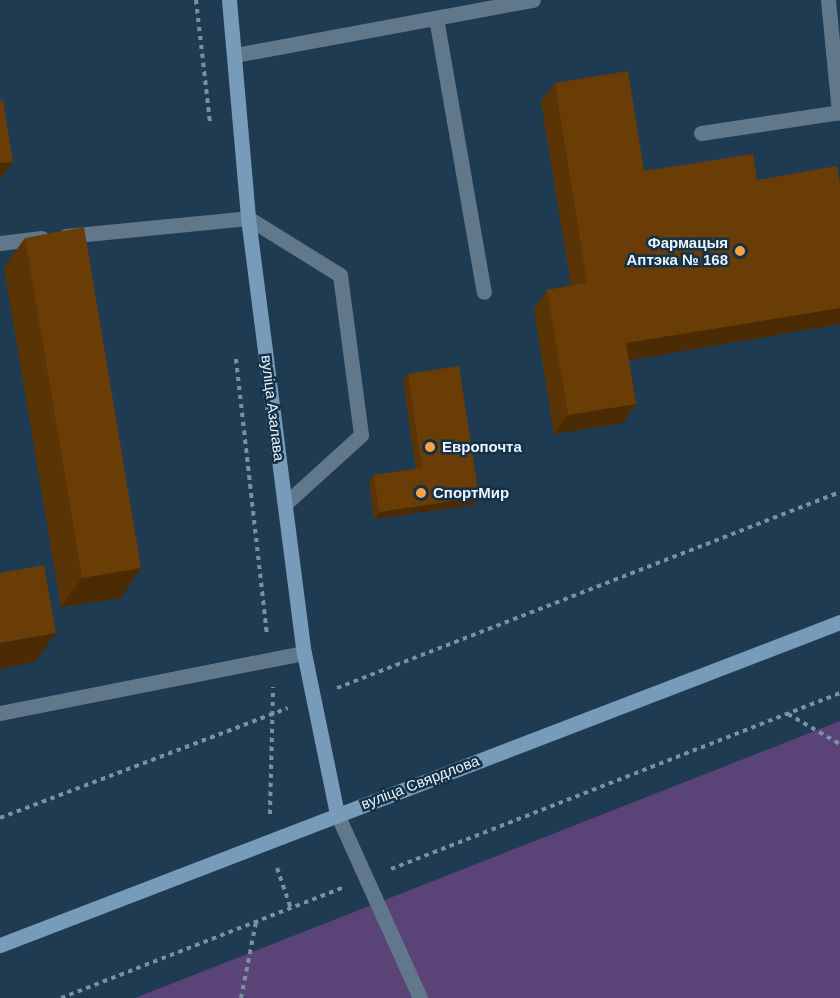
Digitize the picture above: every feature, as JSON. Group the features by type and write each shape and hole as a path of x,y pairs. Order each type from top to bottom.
{"main road":[{"name":"вуліца Азалава","path":"230,0 248,218 304,653 337,814"},
{"name":"вуліца Свярдлова","path":"0,945 840,622"}],"lane":[{"path":"235,55 436,18 470,6 533,0"},
{"path":"700,133 840,112 828,0"},
{"path":"436,18 484,292"},
{"path":"0,243 248,218 340,275 361,435 285,504"},
{"path":"0,713 304,653"},
{"path":"337,814 363,880 420,998"}],"path":[{"path":"196,0 210,127"},
{"path":"235,350 276,713 268,841 291,909"},
{"path":"0,818 276,713 840,492"},
{"path":"61,998 840,693"},
{"path":"788,714 840,744"},
{"path":"241,998 257,922"}],"shaded area":[{"path":"840,721 840,998 135,998"}],"building":[{"path":"628,71 644,171 753,154 757,180 837,166 840,183 840,308 626,343 636,404 568,415 547,290 587,283 555,83"},
{"path":"3,100 13,162 0,163 0,101"},
{"path":"84,227 141,568 82,578 25,238"},
{"path":"459,366 479,497 379,512 374,475 422,468 408,374"},
{"path":"44,565 56,633 0,643 0,573"}],"place":[{"name":"Фармацыя Аптэка № 168","path":"740,251"},
{"name":"Европочта","path":"430,447"},
{"name":"СпортМир","path":"421,493"}]}
